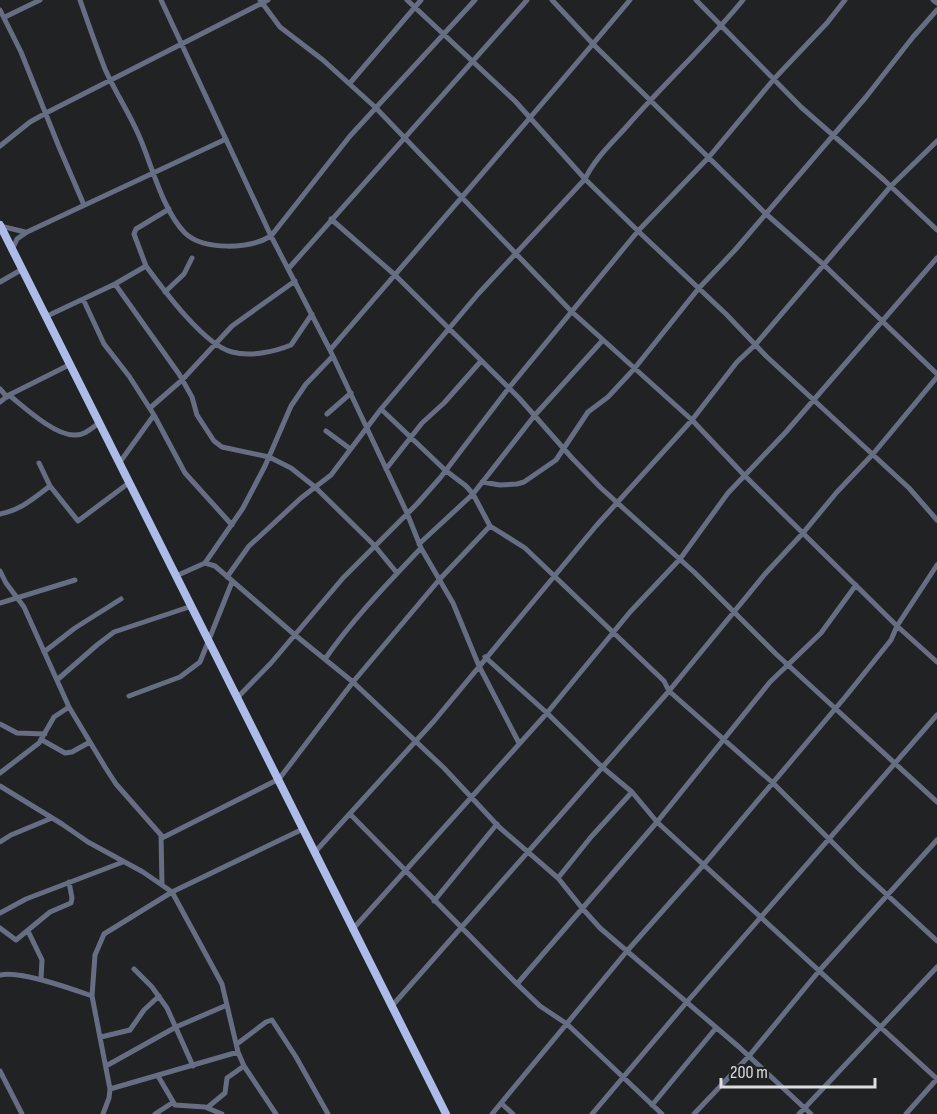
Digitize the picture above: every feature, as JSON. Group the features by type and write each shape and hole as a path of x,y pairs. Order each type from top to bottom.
{"main road":[{"path":"0,226 446,1114"}],"street":[{"path":"5,17 40,0"},
{"path":"80,0 111,80 139,137 169,208 185,233 196,240 227,247 263,241 271,236 350,136 475,0"},
{"path":"161,0 271,236 351,393 420,546 453,603 479,666 519,743"},
{"path":"407,0 532,118 585,179 755,345 909,488 937,520"},
{"path":"350,83 421,0"},
{"path":"289,268 527,0"},
{"path":"392,1006 669,691 765,574 873,454 937,376 824,265 765,213 594,45 552,0"},
{"path":"176,576 205,563 232,525 269,457 291,406 306,384 395,275 532,118 630,0"},
{"path":"696,0 801,107 937,230"},
{"path":"227,577 249,546 338,467 349,448 381,409 516,252 585,179 594,163 743,0"},
{"path":"238,697 374,545 446,470 508,389 638,231 709,157 774,79 827,23 845,0"},
{"path":"933,0 937,3"},
{"path":"0,146 30,122 46,113 182,45 263,1 285,31 350,83 571,311 692,420 744,475 897,626 937,662"},
{"path":"0,10 5,17 84,205"},
{"path":"482,483 500,485 524,482 550,465 564,449 588,412 608,397 634,369 699,288 735,250 872,90 937,10"},
{"path":"12,250 17,239 27,232 153,171 226,139"},
{"path":"315,852 416,742 617,502 692,420 737,362 755,345 891,186 937,141"},
{"path":"169,208 136,229 134,234 146,266 165,292 216,344 228,351 252,354 281,349 291,345 312,314"},
{"path":"331,219 395,275 536,415 564,449 617,502 680,559 788,665 937,802"},
{"path":"0,226 27,232"},
{"path":"165,292 184,274 192,258"},
{"path":"352,930 547,712 630,612 680,559 728,493 814,400 937,258"},
{"path":"45,317 115,284 146,266"},
{"path":"0,282 21,270"},
{"path":"150,408 182,380 232,326 295,280"},
{"path":"115,284 153,334 192,397 197,415 218,445 269,457 286,465 315,487 374,545 397,573"},
{"path":"83,299 104,344 150,408 185,473 232,525"},
{"path":"325,659 344,632 420,546 473,494 536,415 602,341"},
{"path":"386,469 422,423 444,403 481,361"},
{"path":"0,402 69,365"},
{"path":"0,389 52,427 69,435 76,436 85,433 99,423"},
{"path":"327,414 351,393"},
{"path":"381,409 473,494 490,526 519,544 555,577 664,681 669,691 773,783 937,941"},
{"path":"120,462 154,415"},
{"path":"326,431 349,448"},
{"path":"39,463 50,486 78,521 130,483"},
{"path":"0,514 10,513 26,505 50,486"},
{"path":"162,838 279,779 353,682 439,580 490,526"},
{"path":"205,563 215,566 353,682 497,824 558,878 582,908 627,951 749,1056 811,1114"},
{"path":"492,1114 627,951 836,708 891,640 897,626 937,565"},
{"path":"0,571 6,583 19,598 69,707 90,742 116,783 157,828 162,838 162,885"},
{"path":"0,603 75,579"},
{"path":"129,696 191,671 204,656 232,582"},
{"path":"517,984 657,822 770,682 822,633 856,585"},
{"path":"44,652 75,628 122,599"},
{"path":"57,680 114,632 192,606"},
{"path":"485,657 547,712 602,767 632,792 657,822 703,865 762,916 937,1079 906,1114"},
{"path":"0,773 42,740 54,717 69,707"},
{"path":"592,1114 686,1002 937,715"},
{"path":"0,724 17,733 45,734"},
{"path":"42,740 65,753 72,752 90,742"},
{"path":"0,786 88,842 143,872 172,892 217,974 238,1052 244,1066 276,1114"},
{"path":"558,878 632,792"},
{"path":"351,815 517,984 540,1006 567,1024 662,1114"},
{"path":"0,842 52,818"},
{"path":"434,901 497,824"},
{"path":"104,1114 110,1089 92,996 95,955 104,934 172,892 303,829"},
{"path":"694,1114 749,1056 819,971 937,840"},
{"path":"0,913 26,899 123,862"},
{"path":"0,928 15,941 50,912 71,903 69,882"},
{"path":"28,931 42,960 42,979"},
{"path":"799,1114 937,967"},
{"path":"134,969 159,996 193,1066"},
{"path":"0,975 9,973 42,979 92,996"},
{"path":"101,1037 130,1030 144,1010 159,996"},
{"path":"106,1066 176,1027 227,1005"},
{"path":"237,1044 272,1020 328,1114"},
{"path":"652,1105 716,1028"},
{"path":"110,1089 238,1052"},
{"path":"208,1107 225,1093 227,1078 244,1066"},
{"path":"0,1071 22,1114"},
{"path":"158,1076 172,1103 179,1106 208,1107 222,1114"},
{"path":"155,1114 172,1103"},
{"path":"502,1104 513,1114"}]}
